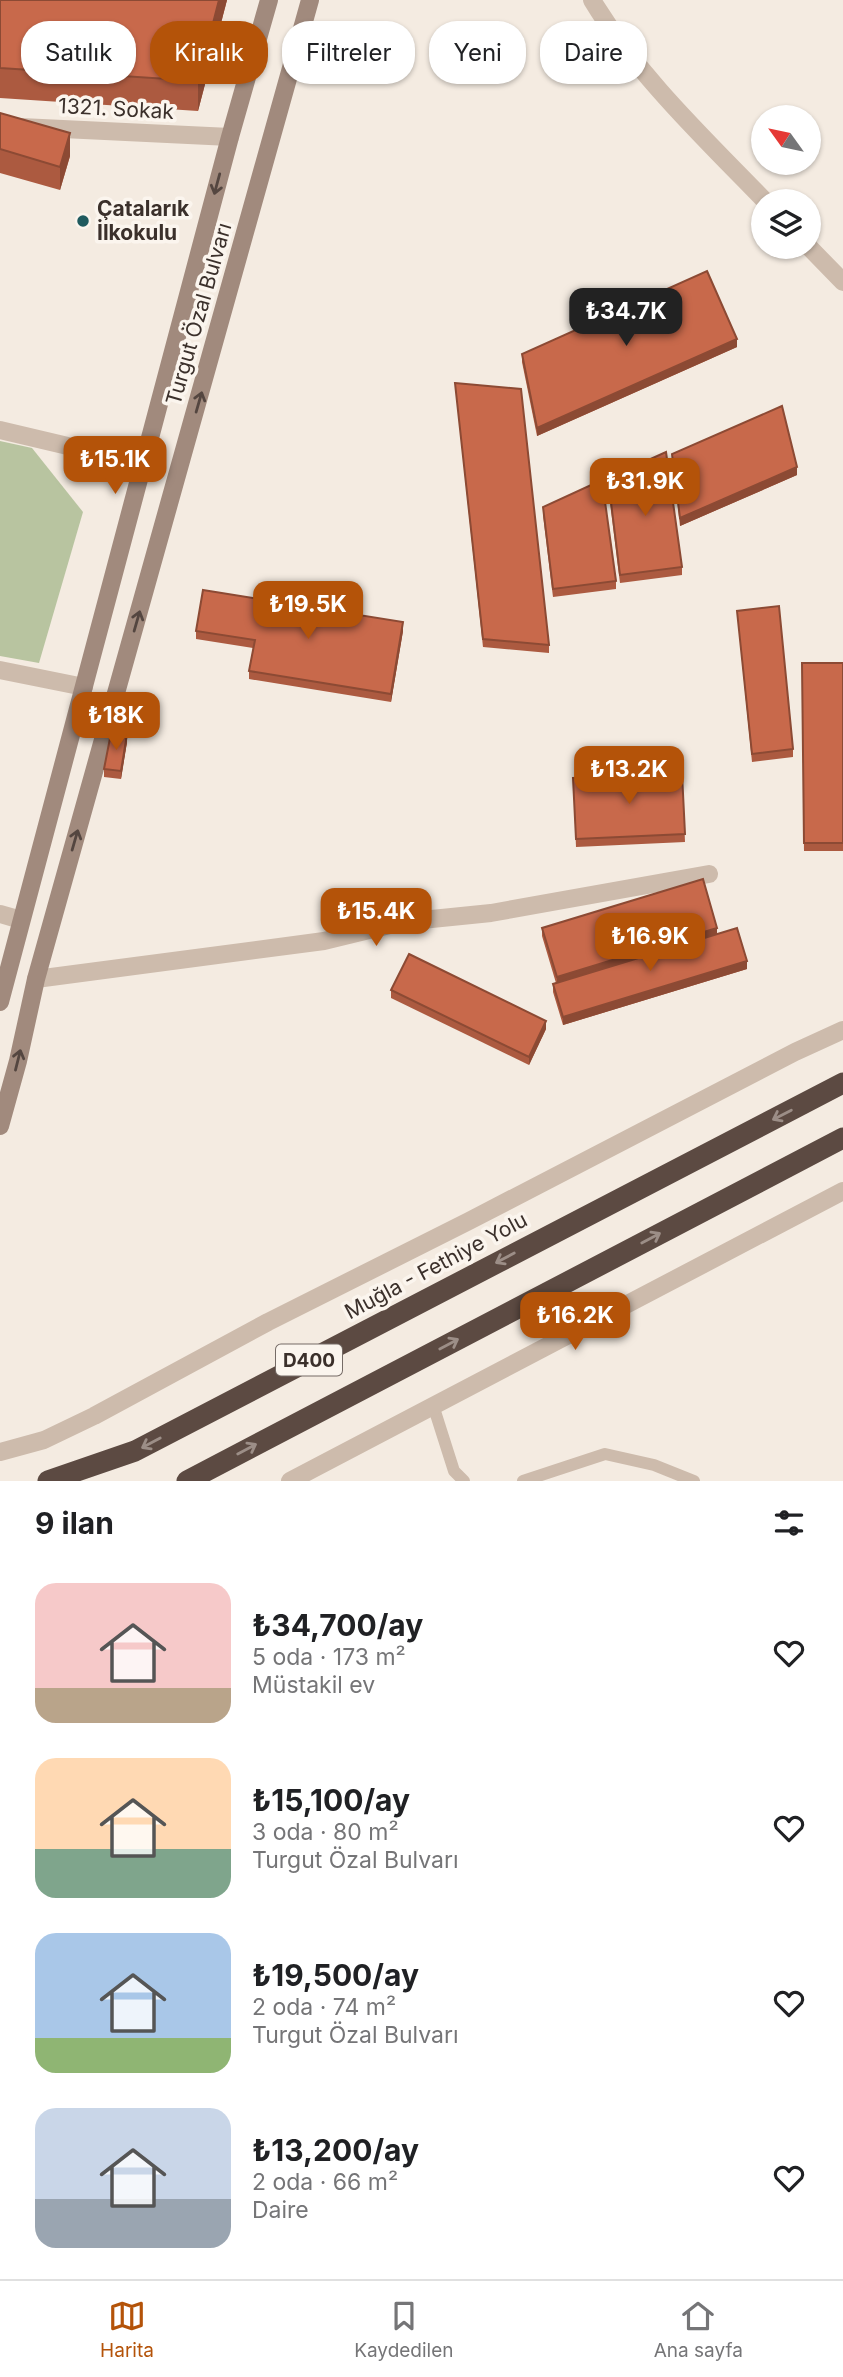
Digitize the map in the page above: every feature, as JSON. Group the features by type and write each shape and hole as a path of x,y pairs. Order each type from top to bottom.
{"highway":[{"name":"Muğla - Fethiye Yolu","path":"48,1481 135,1451 843,1083"},
{"name":"D400","path":"187,1481 843,1138"}],"main road":[{"name":"Turgut Özal Bulvarı","path":"0,1002 230,137 269,0"},
{"name":"Turgut Özal Bulvarı","path":"0,1126 19,1061 36,979 310,0"}],"street":[{"path":"592,0 611,32 679,113 753,189"},
{"name":"1321. Sokak","path":"0,127 230,137"},
{"path":"821,259 843,282"},
{"path":"0,430 144,464"},
{"path":"0,670 84,687"},
{"path":"36,979 324,941 402,922 491,913 709,873"},
{"path":"0,914 21,920"},
{"path":"0,1451 44,1440 94,1416 268,1322 771,1064 843,1030"},
{"path":"289,1481 843,1191"}],"lane":[{"path":"433,1405 454,1471 464,1481"},
{"path":"523,1481 605,1454 654,1465 694,1481"}],"green space":[{"path":"0,441 32,448 83,512 39,663 0,656"}],"building":[{"path":"0,0 219,0 214,21 150,21 150,78 136,77 136,21 21,21 21,69 0,68"},
{"path":"0,113 70,133 60,167 0,149"},
{"path":"707,271 737,339 537,428 522,354"},
{"path":"455,383 521,389 549,645 483,639"},
{"path":"782,406 797,467 680,518 672,454"},
{"path":"666,452 682,567 620,575 608,478"},
{"path":"602,480 616,581 553,589 543,507"},
{"path":"203,590 403,622 391,694 249,671 255,640 196,631"},
{"path":"779,606 793,749 752,754 737,611"},
{"path":"802,663 843,663 843,843 804,843"},
{"path":"111,733 127,734 121,771 104,769"},
{"path":"682,773 685,834 576,839 573,778"},
{"path":"703,879 717,928 557,977 542,928"},
{"path":"737,928 747,961 563,1017 553,984"},
{"path":"409,954 546,1021 529,1057 391,990"}],"place":[{"name":"Çatalarık İlkokulu","path":"83,221"}]}
